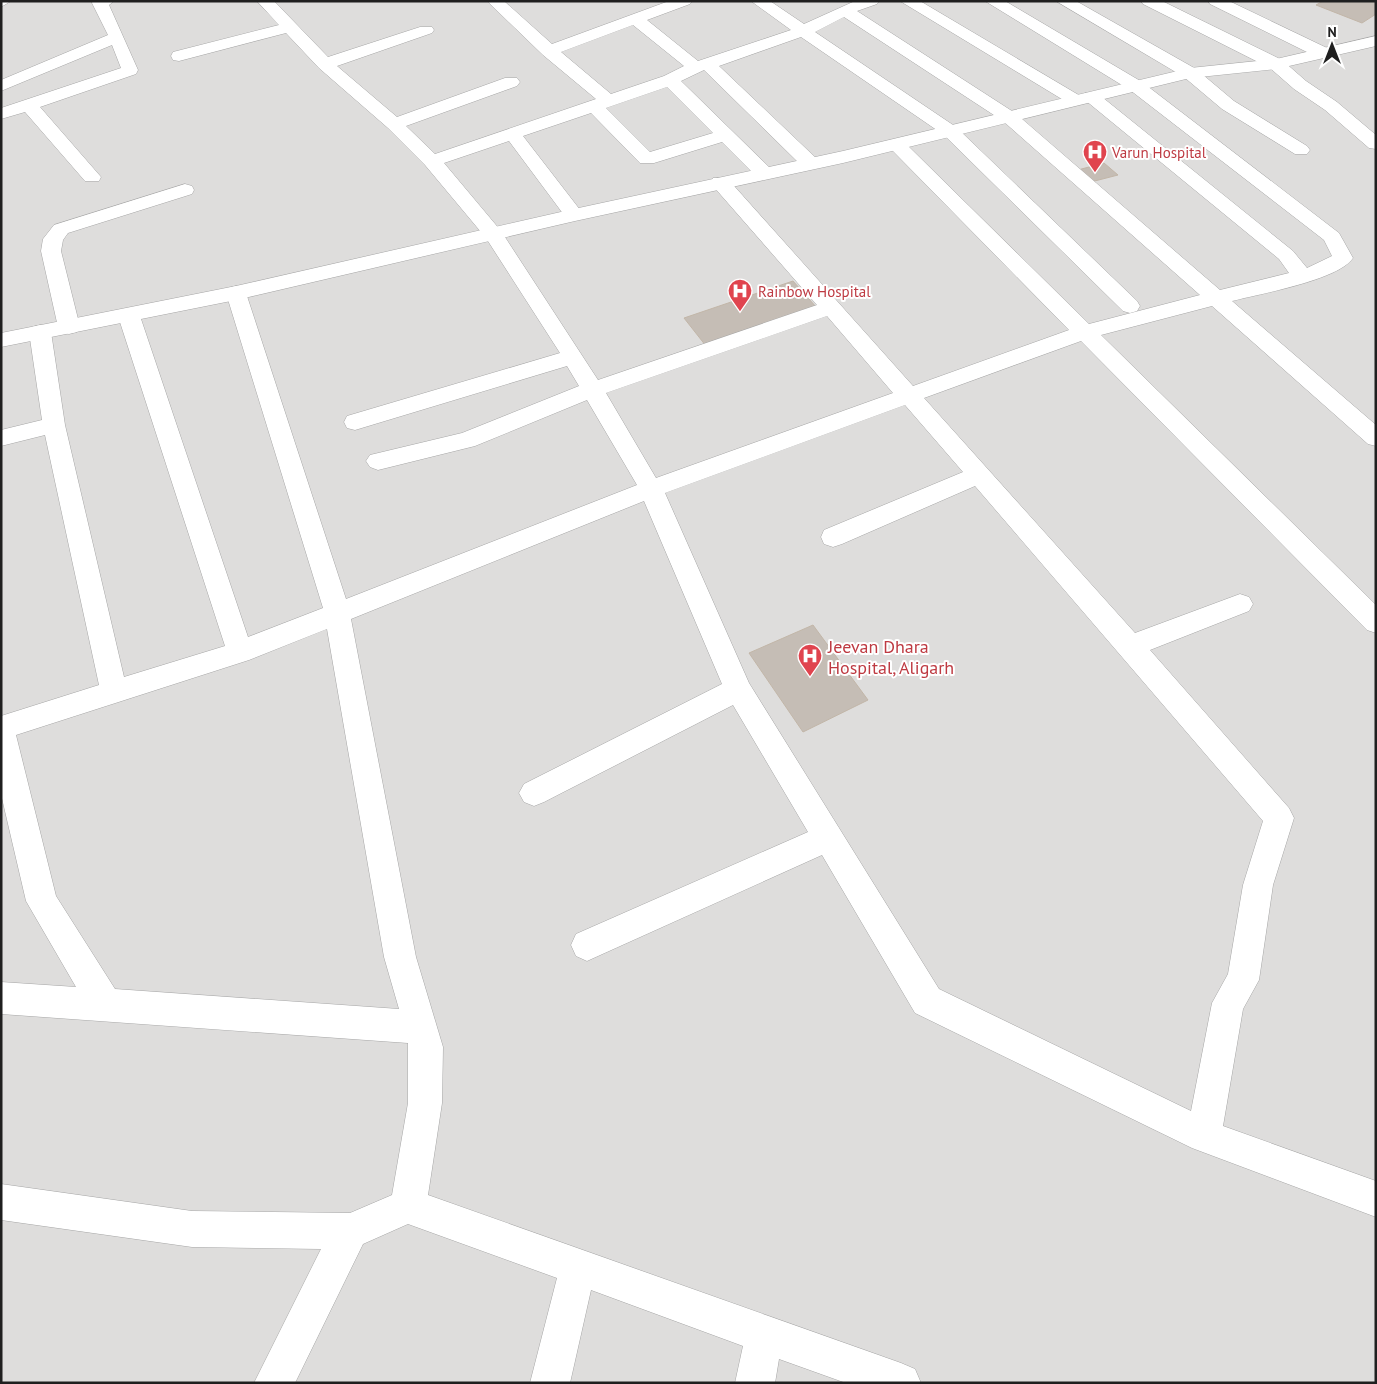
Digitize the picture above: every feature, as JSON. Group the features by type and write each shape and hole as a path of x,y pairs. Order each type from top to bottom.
{"street":[{"path":"1,114 30,106 130,70 117,37 100,3 106,1"},
{"path":"265,1 325,64 394,124 432,161 494,235 573,356 591,390 651,489 738,689 928,1001 1204,1136 1376,1198"},
{"path":"495,1 602,103 647,159 725,135"},
{"path":"549,51 684,1"},
{"path":"759,1 950,131 1130,306"},
{"path":"432,161 670,80 701,66 804,31 845,10 871,1"},
{"path":"908,1 1083,99 1286,254 1301,275"},
{"path":"1,728 240,652 651,489 1084,332 1318,272 1343,258 1332,238 1136,86 994,1"},
{"path":"1064,1 1190,73 1228,105 1301,150"},
{"path":"1149,1 1276,64 1300,85 1331,106 1375,144"},
{"path":"1216,1 1321,52"},
{"path":"845,10 1009,117 1376,438"},
{"path":"635,20 701,66 811,164"},
{"path":"178,56 290,27"},
{"path":"325,64 426,30"},
{"path":"1,86 117,37"},
{"path":"1,340 236,294 574,215 720,182 811,164 1190,73 1276,64 1321,52 1376,41"},
{"path":"670,80 764,174"},
{"path":"394,124 511,82"},
{"path":"30,106 92,177"},
{"path":"512,134 574,215"},
{"path":"896,144 1376,622"},
{"path":"720,182 1130,646 1279,818 1258,886 1243,980 1228,1003 1204,1136"},
{"path":"69,327 51,251 53,240 61,229 185,190"},
{"path":"236,294 337,612 400,957 426,1047 425,1103 408,1206"},
{"path":"378,462 467,440 591,390 831,307"},
{"path":"129,316 240,652"},
{"path":"40,332 54,424 114,692"},
{"path":"355,422 573,356"},
{"path":"1,438 54,424"},
{"path":"833,537 979,475"},
{"path":"1130,646 1240,604"},
{"path":"534,793 738,689"},
{"path":"1,733 42,901 106,1005"},
{"path":"588,945 828,838"},
{"path":"1,998 421,1027"},
{"path":"1,1202 192,1229 350,1231 408,1206 901,1383"},
{"path":"274,1383 350,1231"},
{"path":"550,1383 578,1266"},
{"path":"756,1383 765,1334"}],"shaded area":[{"path":"1,1 1376,1 1376,1383 1,1383"}],"building":[{"path":"1323,1 1376,1 1376,14 1362,23 1316,5"},
{"path":"1104,163 1118,175 1087,183 1074,171"},
{"path":"793,281 817,308 706,346 684,318"},
{"path":"813,625 868,700 803,732 749,653"}],"place":[{"name":"Varun Hospital","path":"1095,173"},
{"name":"Rainbow Hospital","path":"740,312"},
{"name":"Jeevan Dhara Hospital, Aligarh","path":"810,677"}]}
